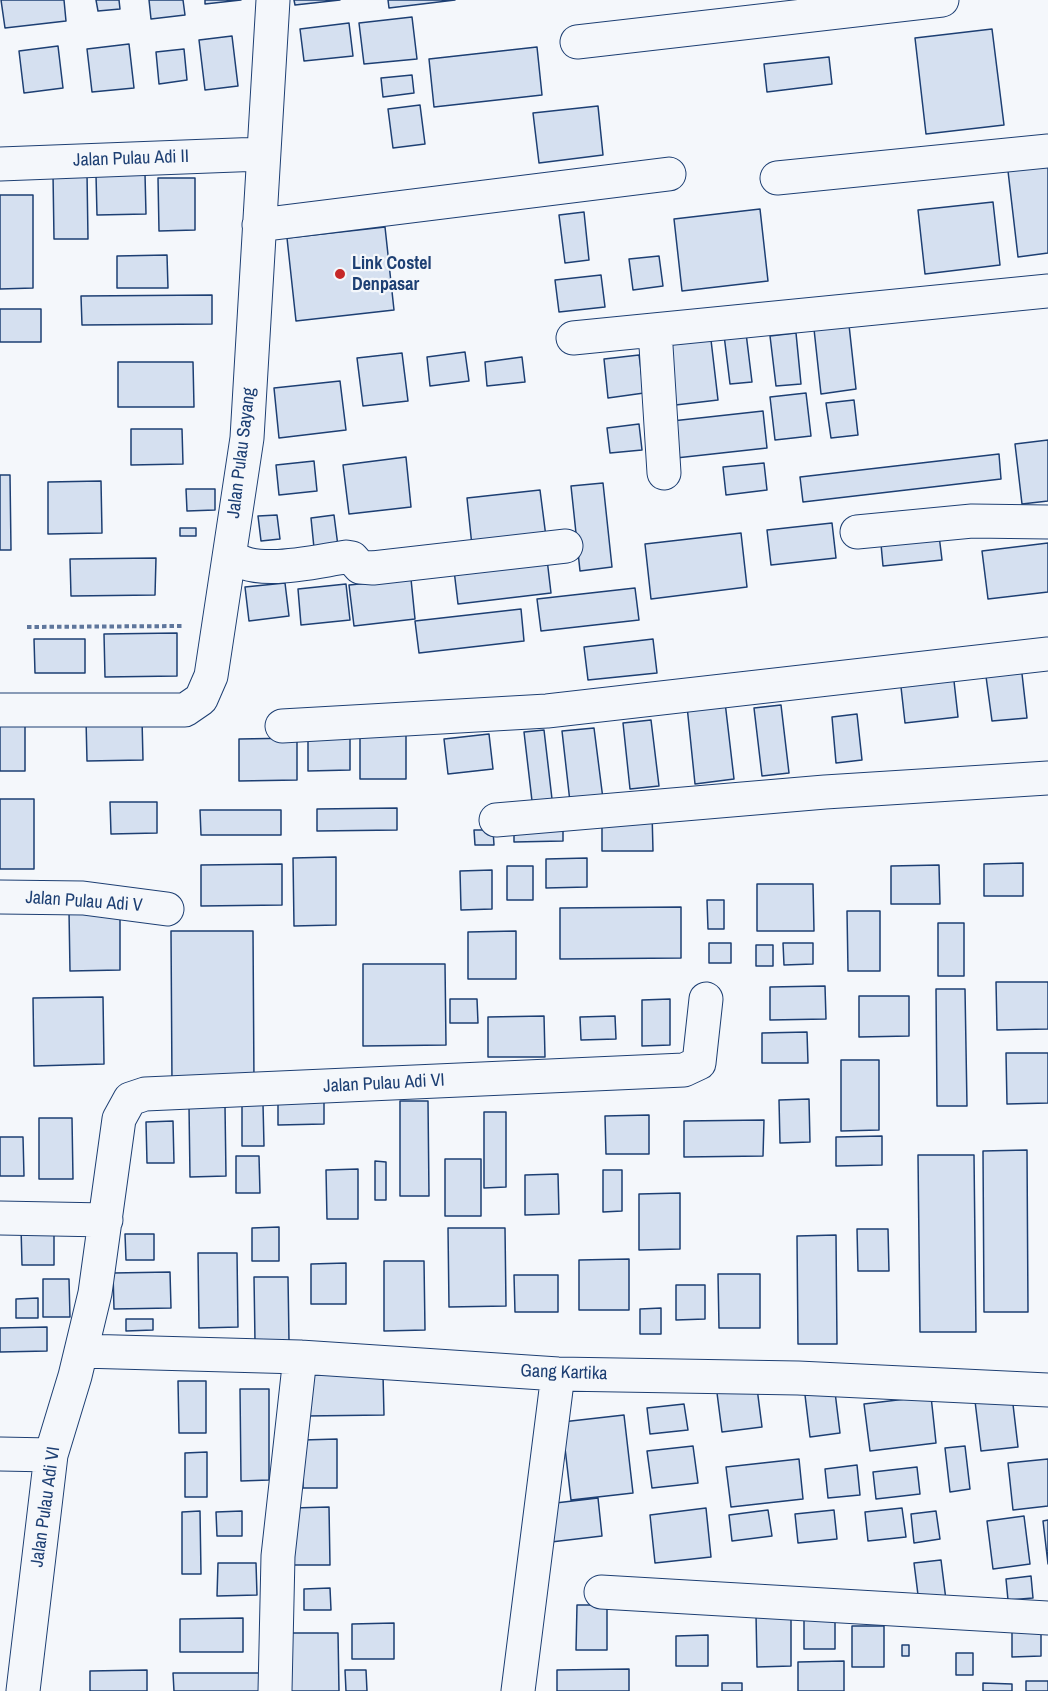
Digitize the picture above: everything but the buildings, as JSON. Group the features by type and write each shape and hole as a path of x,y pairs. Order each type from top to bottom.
{"street":[{"name":"Jalan Pulau Sayang","path":"0,710 185,710 201,699 211,676 247,438 262,154 268,118 273,0"},
{"path":"577,42 942,0"},
{"path":"777,178 1048,151"},
{"name":"Jalan Pulau Adi II","path":"0,164 262,154"},
{"path":"260,225 669,174"},
{"path":"573,338 1048,291"},
{"path":"655,330 664,473"},
{"path":"857,532 972,521 1048,522"},
{"path":"230,554 239,562 258,567 346,557 352,558 360,567 373,568 566,546"},
{"path":"282,726 547,711 1048,654"},
{"path":"496,820 825,792 1048,778"},
{"name":"Jalan Pulau Adi V","path":"0,897 83,898 167,909"},
{"name":"Jalan Pulau Adi VI","path":"16,1687 51,1455 95,1293 119,1119 123,1106 136,1096 684,1070 699,1063 706,999"},
{"path":"0,1218 106,1220"},
{"name":"Gang Kartika","path":"81,1351 300,1357 558,1374 798,1378 1048,1390"},
{"path":"275,1691 278,1556 300,1357"},
{"path":"518,1691 558,1374"},
{"path":"0,1454 51,1455"},
{"path":"601,1592 1048,1618"}],"path":[{"path":"27,627 219,626"}],"place":[{"name":"Link Costel Denpasar","path":"340,274"}]}
